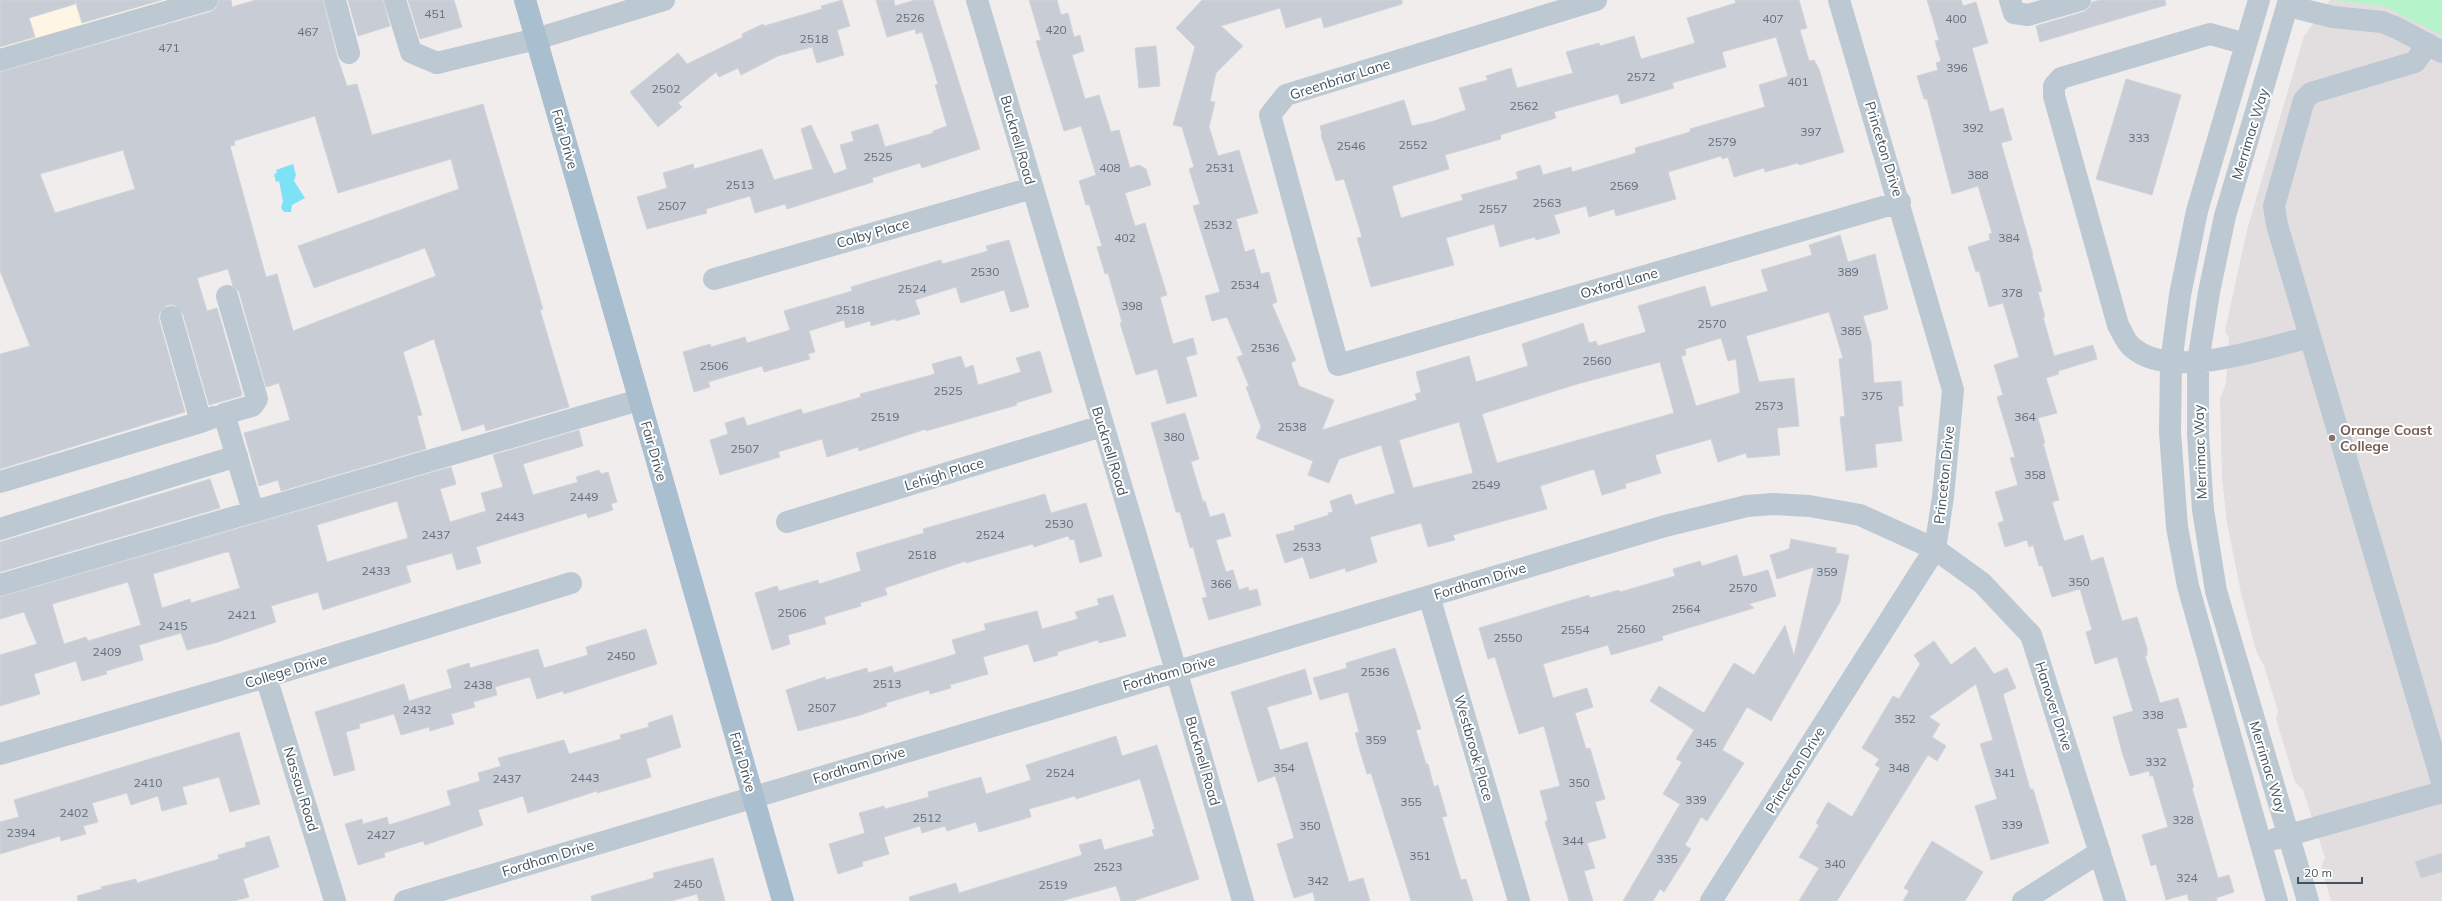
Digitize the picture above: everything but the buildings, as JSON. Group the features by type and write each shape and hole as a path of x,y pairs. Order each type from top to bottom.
{"main road":[{"name":"Fair Drive","path":"525,0 783,901"}],"street":[{"path":"0,60 207,0"},
{"path":"334,0 349,53"},
{"path":"395,0 411,52 437,63 536,39 664,0"},
{"name":"Bucknell Road","path":"977,0 1102,426 1177,671 1243,901"},
{"name":"Greenbriar Lane","path":"1338,365 1270,115 1286,95 1596,0"},
{"name":"Princeton Drive","path":"1711,901 1935,549 1943,497 1953,390 1900,202 1839,0"},
{"path":"2010,0 2014,13 2028,15 2080,0"},
{"name":"Merrimac Way","path":"2259,0 2197,211 2180,295 2171,363 2170,432 2177,527 2188,586 2260,843 2278,901"},
{"path":"2288,3 2333,17 2382,22 2435,48 2415,62 2311,93 2304,100 2274,206 2310,337 2442,782"},
{"name":"Merrimac Way","path":"2288,3 2226,216 2208,292 2198,362 2198,434 2202,510 2216,591 2308,901"},
{"path":"2246,44 2210,34 2061,78 2054,86 2054,96 2118,325 2131,347 2135,350 2171,363 2198,362 2310,337"},
{"name":"Colby Place","path":"714,279 1032,188"},
{"name":"Oxford Lane","path":"1338,365 1900,202"},
{"path":"0,482 252,406 257,399 227,296"},
{"path":"170,317 200,422"},
{"path":"0,585 639,400"},
{"path":"224,414 253,511"},
{"name":"Lehigh Place","path":"787,522 1102,426"},
{"path":"0,529 237,456"},
{"name":"Fordham Drive","path":"405,901 753,796 1665,526 1747,506 1773,504 1809,506 1860,516 1935,549"},
{"name":"Hanover Drive","path":"1935,549 1982,583 2031,635 2100,852 2114,901"},
{"name":"College Drive","path":"0,754 266,677 571,583"},
{"name":"Westbrook Place","path":"1429,596 1519,901"},
{"name":"Nassau Road","path":"266,677 335,901"},
{"path":"2260,843 2442,792"},
{"path":"2023,901 2100,852"}],"shaded area":[{"path":"0,0 180,0 0,55"},
{"name":"Orange Coast College","path":"2330,0 2442,0 2442,901 2331,901 2321,866 2325,858 2303,790 2295,782 2276,719 2278,711 2264,666 2256,651 2241,593 2227,523 2222,478 2220,399 2226,383 2229,339 2225,331 2247,230 2304,36"}],"green space":[{"path":"2335,0 2442,0 2442,35 2384,6"}],"water":[{"path":"293,164 296,175 294,181 305,198 292,205 291,212 284,212 281,208 283,201 279,181 276,182 274,174 277,173 276,170"}],"place":[{"name":"Orange Coast College","path":"2332,438"}]}
